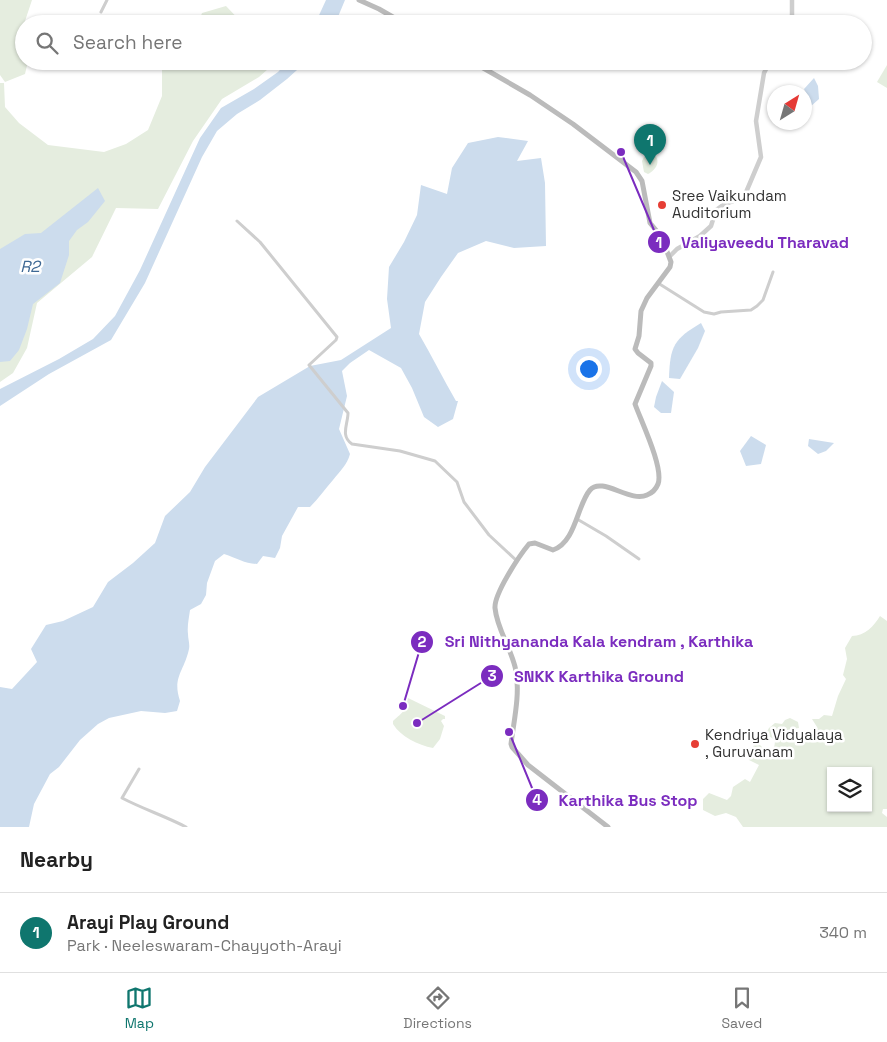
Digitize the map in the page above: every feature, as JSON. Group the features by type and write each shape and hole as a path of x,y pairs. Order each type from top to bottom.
{"main road":[{"path":"360,0 389,15"},
{"path":"487,70 530,95 566,119 636,172 642,181 650,223 661,236 670,256 670,266 641,311 640,329 635,349 651,363 635,404 656,461 658,484 648,495 638,497 601,486 594,486 589,491 571,532 557,548 552,550 535,543 529,544 499,591 495,608 515,668 517,680 516,708 511,744 528,765 608,827"}],"street":[{"path":"101,12 107,0"},
{"path":"792,0 792,15"},
{"path":"670,256 677,249 700,236 711,226 716,210 723,205 744,197 761,157 756,121 766,70"},
{"path":"237,220 260,242 337,339 310,365 348,413 345,426 348,442 400,451 435,461 457,482 464,502 490,535 517,561"},
{"path":"658,283 704,312 714,314 751,310 758,306 763,300 773,272"},
{"path":"577,519 606,536 639,560"},
{"path":"139,769 122,798 147,811 167,817 186,827"}],"shaded area":[{"path":"0,0 32,0 27,15 15,15 15,70 26,70 25,74 5,82 0,75"},
{"path":"226,6 234,15 201,15 202,13"},
{"path":"887,65 887,88 877,82"},
{"path":"162,70 267,70 259,77 222,99 193,141 158,209 116,208 92,257 37,303 27,348 13,373 0,382 0,83 4,83 5,107 19,123 48,145 104,152 126,144 148,130 162,96"},
{"path":"653,154 656,156 657,165 648,174 644,172 642,161 644,157"},
{"path":"880,616 887,621 887,809 883,809 882,813 887,817 887,827 743,827 736,817 726,813 715,816 703,810 703,799 709,793 727,800 731,796 733,787 745,779 750,782 759,765 749,760 751,750 757,742 762,747 761,756 768,758 770,756 775,740 766,733 775,723 782,724 790,718 798,722 799,728 792,729 788,735 798,742 803,740 817,727 812,719 819,719 824,715 832,716 846,679 843,675 847,659 845,648 852,636 857,636 872,627"},
{"path":"408,698 445,716 445,719 441,721 444,726 440,739 433,748 410,740 396,729 393,724 393,721 405,709"}],"water":[{"path":"326,0 345,0 339,15 319,15"},
{"path":"280,70 297,70 217,131 202,157 145,283 111,340 49,374 0,406 0,389 59,359 93,339 115,316 140,270 200,138 221,108 254,89"},
{"path":"814,78 818,86 819,99 812,105 812,85 808,85"},
{"path":"498,137 528,141 517,161 541,158 545,183 546,246 514,248 486,241 458,253 425,302 419,334 456,401 458,401 453,419 438,427 424,417 401,368 369,350 350,363 342,371 347,396 339,429 350,454 347,461 341,471 310,507 298,507 282,536 280,548 275,558 263,556 257,564 253,564 224,554 215,561 207,583 206,595 201,604 190,610 188,628 189,647 178,680 177,686 180,701 177,711 165,713 141,711 109,718 98,724 80,740 59,767 50,774 34,804 29,827 0,827 0,687 12,689 37,662 31,649 46,625 63,621 93,607 108,582 155,543 165,516 190,492 205,467 258,397 310,366 341,360 391,328 387,299 389,267 417,215 421,185 447,194 452,168 468,143"},
{"name":"R2","path":"98,188 105,201 69,241 69,255 60,283 33,304 27,329 19,350 10,361 0,362 0,249 25,234 41,233"},
{"path":"701,323 705,331 698,348 680,379 669,378 672,351 675,344"},
{"path":"662,381 674,392 671,413 661,413 654,407"},
{"path":"751,436 766,445 761,464 746,466 740,451"},
{"path":"809,439 834,443 826,451 818,454 808,446"}],"place":[{"name":"Valiyaveedu Tharavad","path":"621,152"},
{"name":"Arayi Play Ground","path":"650,165"},
{"name":"Sree Vaikundam Auditorium","path":"662,205"},
{"name":"Sri Nithyananda Kala kendram , Karthika","path":"403,706"},
{"name":"SNKK Karthika Ground","path":"417,723"},
{"name":"Karthika Bus Stop","path":"509,732"},
{"name":"Kendriya Vidyalaya , Guruvanam","path":"695,744"}]}
